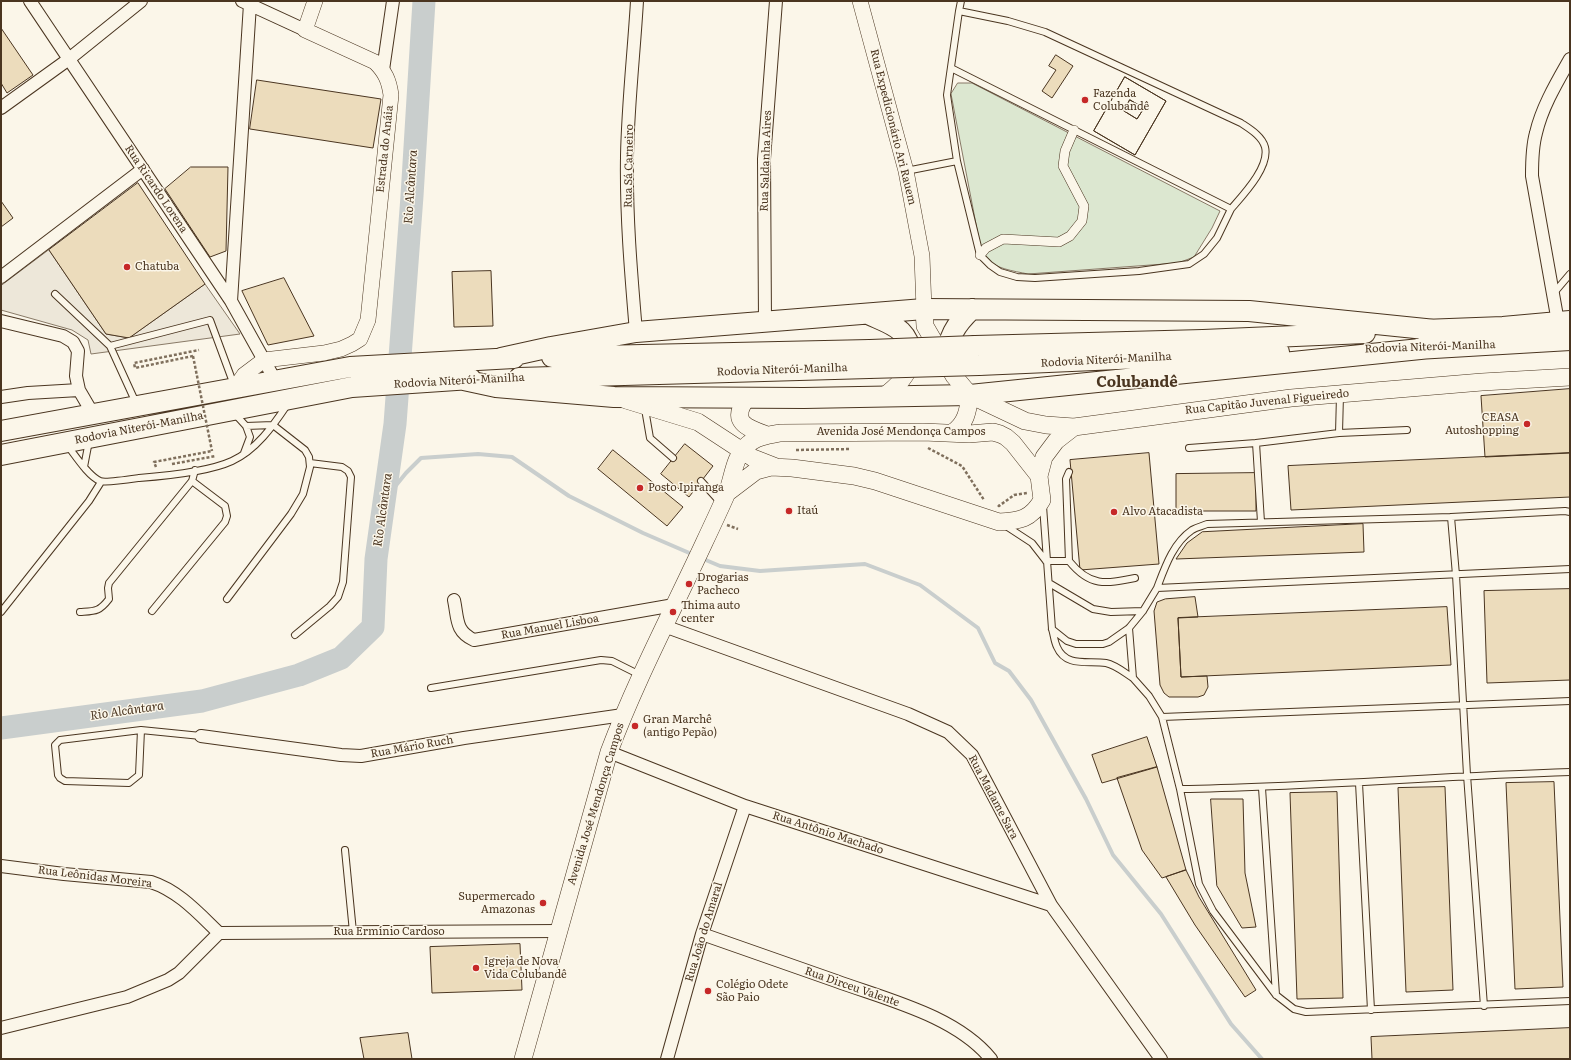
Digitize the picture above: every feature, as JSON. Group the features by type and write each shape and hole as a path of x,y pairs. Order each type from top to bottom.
{"highway":[{"path":"501,358 551,347 636,332 867,313 925,318 972,309 1249,311 1432,339"},
{"path":"946,361 949,339 953,331 972,309"},
{"path":"867,313 903,332 910,345 913,358"},
{"name":"Rodovia Niterói-Manilha","path":"448,374 501,358 870,359 979,365 1289,351 1432,339 1503,327 1564,321"},
{"path":"448,374 496,387 614,397 804,398 970,395 1432,339"},
{"name":"Rodovia Niterói-Manilha","path":"1,431 275,380 870,359 975,346 1202,340 1570,340"},
{"name":"Rodovia Niterói-Manilha","path":"1,455 291,398 351,377"}],"main road":[{"name":"Rua Expedicionário Ari Rauem","path":"883,397 897,387 911,365 925,318"},
{"name":"Rua Expedicionário Ari Rauem","path":"925,318 954,376 970,395"},
{"name":"Rua Capitão Juvenal Figueiredo","path":"970,395 1025,421 1074,428 1291,398 1482,382 1570,377"},
{"path":"952,433 958,429 965,420 969,409 970,395"},
{"path":"614,397 698,422 762,463 776,467 834,473 875,481 999,522 1018,520 1031,514 1037,496"},
{"path":"747,398 740,410 740,419 742,424 767,435 762,442 762,452 764,458 776,467"},
{"path":"1039,476 1044,457 1062,435 1074,428"},
{"name":"Avenida José Mendonça Campos","path":"523,1059 609,752 623,715 724,498 735,465 742,451 752,441 767,435 780,433 923,432 969,434 993,432 1006,437 1025,457 1039,476 1037,496"},
{"path":"724,498 756,472 776,467"}],"street":[{"name":"Rua Ricardo Lorena","path":"30,1 232,301 275,380"},
{"path":"1,108 69,59 141,1"},
{"path":"304,30 315,1"},
{"path":"383,70 393,1"},
{"name":"Rua Sá Carneiro","path":"636,332 628,228 627,167 637,1"},
{"name":"Rua Saldanha Aires","path":"765,322 764,159 776,1"},
{"name":"Rua Expedicionário Ari Rauem","path":"860,1 906,171 922,256 925,318"},
{"path":"232,301 246,3 375,62 383,70"},
{"path":"1564,321 1553,294 1532,176 1532,156 1536,132 1546,107 1570,59"},
{"name":"Estrada do Anáia","path":"264,360 324,353 342,349 360,339 364,332 369,309 391,95 390,82 383,70"},
{"path":"980,255 986,248 1003,239 1059,242 1070,236 1082,221 1084,206 1063,166 1065,151 1074,130"},
{"path":"1,277 143,169"},
{"path":"1,321 63,336 73,342 78,351 76,376 79,390 93,414"},
{"path":"235,388 244,375 264,360"},
{"path":"1,397 28,393 79,390"},
{"name":"Rua Manuel Lisboa","path":"454,600 460,630 465,636 474,640 674,605"},
{"name":"Rua Madame Sara","path":"664,626 908,714 948,732 972,755 1051,905 1161,1059"},
{"name":"Rua Mário Ruch","path":"201,736 341,755 361,756 488,734 623,715"},
{"name":"Rua Antônio Machado","path":"609,752 745,806 1051,905"},
{"name":"Rua João do Amaral","path":"667,1059 702,934 745,806"},
{"name":"Rua Leônidas Moreira","path":"1,866 64,874 151,882 178,896 192,907 219,933"},
{"name":"Rua Ermínio Cardoso","path":"219,933 558,931"},
{"path":"1,1028 127,997 168,980 179,973 219,933"},
{"name":"Rua Dirceu Valente","path":"702,934 914,1009 954,1028 984,1050 992,1059"}],"lane":[{"path":"960,11 1008,21 1045,32 1241,123 1255,133 1265,148 1264,161 1258,176 1232,209 1217,238 1204,254 1189,264 1139,271 1035,278 1017,277 1000,272 980,255 957,161 947,95 961,1"},
{"path":"951,68 1232,209"},
{"path":"906,171 957,161"},
{"path":"1553,294 1570,274"},
{"path":"54,294 110,346 137,406"},
{"path":"110,346 210,320 235,388"},
{"path":"1340,394 1340,434"},
{"path":"65,442 91,475 101,482 210,468 232,461 244,454 273,425 291,398"},
{"path":"645,406 650,438 673,458"},
{"path":"231,410 246,426 250,437 244,454"},
{"path":"227,599 291,514 304,494 309,478 310,463 305,450 299,444 273,425 246,426"},
{"path":"1188,448 1256,444 1340,434 1407,430"},
{"path":"84,467 90,437"},
{"path":"1256,444 1261,522"},
{"path":"295,635 330,606 338,597 343,582 350,477 348,471 342,466 310,463"},
{"path":"80,612 98,611 106,603 109,599 109,583 192,480 195,470"},
{"path":"1069,472 1066,480 1069,561 1078,573 1088,579 1102,583 1135,578"},
{"path":"152,612 225,522 228,516 225,506 192,480"},
{"path":"701,481 724,498"},
{"path":"1,612 89,501 101,482"},
{"path":"1037,496 1049,584 1052,629 1057,647 1061,654 1076,662 1106,663 1112,665 1134,678 1149,696 1162,717 1180,789 1200,884 1213,911 1276,995 1294,1009 1306,1012 1484,1006 1570,1001"},
{"path":"1052,629 1067,641 1076,644 1104,644 1109,642 1129,628 1143,611 1157,588 1171,555 1182,538 1193,529 1207,524 1570,512"},
{"path":"1451,516 1456,575 1462,706 1484,1006"},
{"path":"999,522 1032,543 1046,561"},
{"path":"1046,561 1069,561"},
{"path":"1157,588 1570,569"},
{"path":"1049,584 1093,609 1111,612 1143,611"},
{"path":"1129,628 1134,678"},
{"path":"431,688 600,660 612,661 641,676"},
{"path":"1162,717 1570,701"},
{"path":"141,730 139,775 129,783 64,781 58,775 55,745 60,740 141,730 201,736"},
{"path":"1180,789 1262,788 1467,775 1570,772 1570,775"},
{"path":"1359,783 1371,1010"},
{"path":"1262,788 1276,995"},
{"path":"346,850 353,932"}],"path":[{"path":"162,466 155,467 154,462 212,451 193,356 135,368 134,363 199,350"},
{"path":"922,448 928,447 962,466 983,500 989,502"},
{"path":"796,450 857,449"},
{"path":"170,465 219,455"},
{"path":"995,504 999,506 1014,495 1037,496"}],"green space":[{"path":"958,83 972,83 1220,211 1212,228 1194,257 1178,263 1028,274 1005,269 988,261 983,256 980,245 951,94"}],"shaded area":[{"path":"49,250 106,334 129,338 205,284 240,334 91,354 88,340 72,330 1,310 1,286"}],"building":[{"path":"1,28 33,75 7,93 1,83"},
{"path":"1056,55 1073,66 1052,98 1042,91 1056,70 1049,66"},
{"path":"1125,77 1166,101 1135,155 1094,131","holes":["1130,100 1144,108 1137,119 1124,111"]},
{"path":"1125,77 1166,101 1135,155 1094,131","holes":["1130,100 1144,108 1137,119 1124,111"]},
{"path":"257,80 381,99 373,148 250,129"},
{"path":"191,167 228,167 226,251 210,257 165,189"},
{"name":"Chatuba","path":"138,183 205,284 129,338 106,334 49,250"},
{"path":"1,201 13,218 1,227"},
{"path":"491,271 493,326 454,327 452,272"},
{"path":"284,278 314,336 268,345 242,291"},
{"name":"CEASA Autoshopping","path":"1570,389 1570,453 1485,457 1481,396"},
{"name":"Posto Ipiranga","path":"685,444 713,466 689,497 661,474"},
{"name":"Posto Ipiranga","path":"613,450 683,507 667,526 598,469"},
{"name":"Alvo Atacadista","path":"1149,453 1159,564 1080,570 1070,460"},
{"path":"1570,453 1570,497 1291,510 1288,466"},
{"path":"1256,473 1256,511 1176,511 1176,474"},
{"path":"1363,524 1364,552 1176,559 1187,543 1202,532"},
{"path":"1570,589 1570,680 1487,683 1484,591"},
{"path":"1195,597 1198,617 1178,618 1181,677 1207,676 1208,687 1204,695 1198,697 1169,697 1164,693 1160,685 1154,611 1157,602 1165,599"},
{"path":"1447,607 1451,665 1181,677 1178,618"},
{"path":"1147,737 1157,767 1102,783 1092,755"},
{"path":"1157,767 1186,870 1162,878 1142,850 1117,778"},
{"path":"1554,782 1563,987 1515,989 1506,783"},
{"path":"1445,787 1453,990 1406,992 1398,788"},
{"path":"1337,792 1343,998 1297,999 1290,793"},
{"path":"1211,799 1243,799 1245,873 1256,927 1242,928 1217,886"},
{"path":"1186,870 1199,897 1256,990 1245,997 1195,925 1166,877"},
{"name":"Igreja de Nova Vida Colubandê","path":"520,944 522,990 432,993 430,947"},
{"path":"1570,1028 1570,1059 1372,1059 1371,1037"},
{"path":"408,1033 412,1059 364,1059 360,1038"}],"waterway":[{"name":"Rio Alcântara","path":"1,728 202,701 299,675 341,658 373,627 376,559 395,424 412,196 424,1"},
{"path":"385,499 406,473 421,458 478,454 512,457 569,496 643,533 694,555"},
{"path":"701,558 720,566 760,571 865,564 920,585 978,628 995,663 1009,671 1031,700 1086,799 1113,855 1161,914 1231,1024 1262,1059"}],"place":[{"name":"Fazenda Colubandê","path":"1085,100"},
{"name":"Chatuba","path":"127,267"},
{"name":"CEASA Autoshopping","path":"1527,424"},
{"name":"Posto Ipiranga","path":"640,488"},
{"name":"Itaú","path":"789,511"},
{"name":"Alvo Atacadista","path":"1114,512"},
{"name":"Drogarias Pacheco","path":"689,584"},
{"name":"Thima auto center","path":"673,612"},
{"name":"Gran Marchê (antigo Pepão)","path":"635,726"},
{"name":"Supermercado Amazonas","path":"543,903"},
{"name":"Igreja de Nova Vida Colubandê","path":"476,968"},
{"name":"Colégio Odete São Paio","path":"708,991"}],"district":[{"name":"Colubandê","path":"1137,383"}]}
